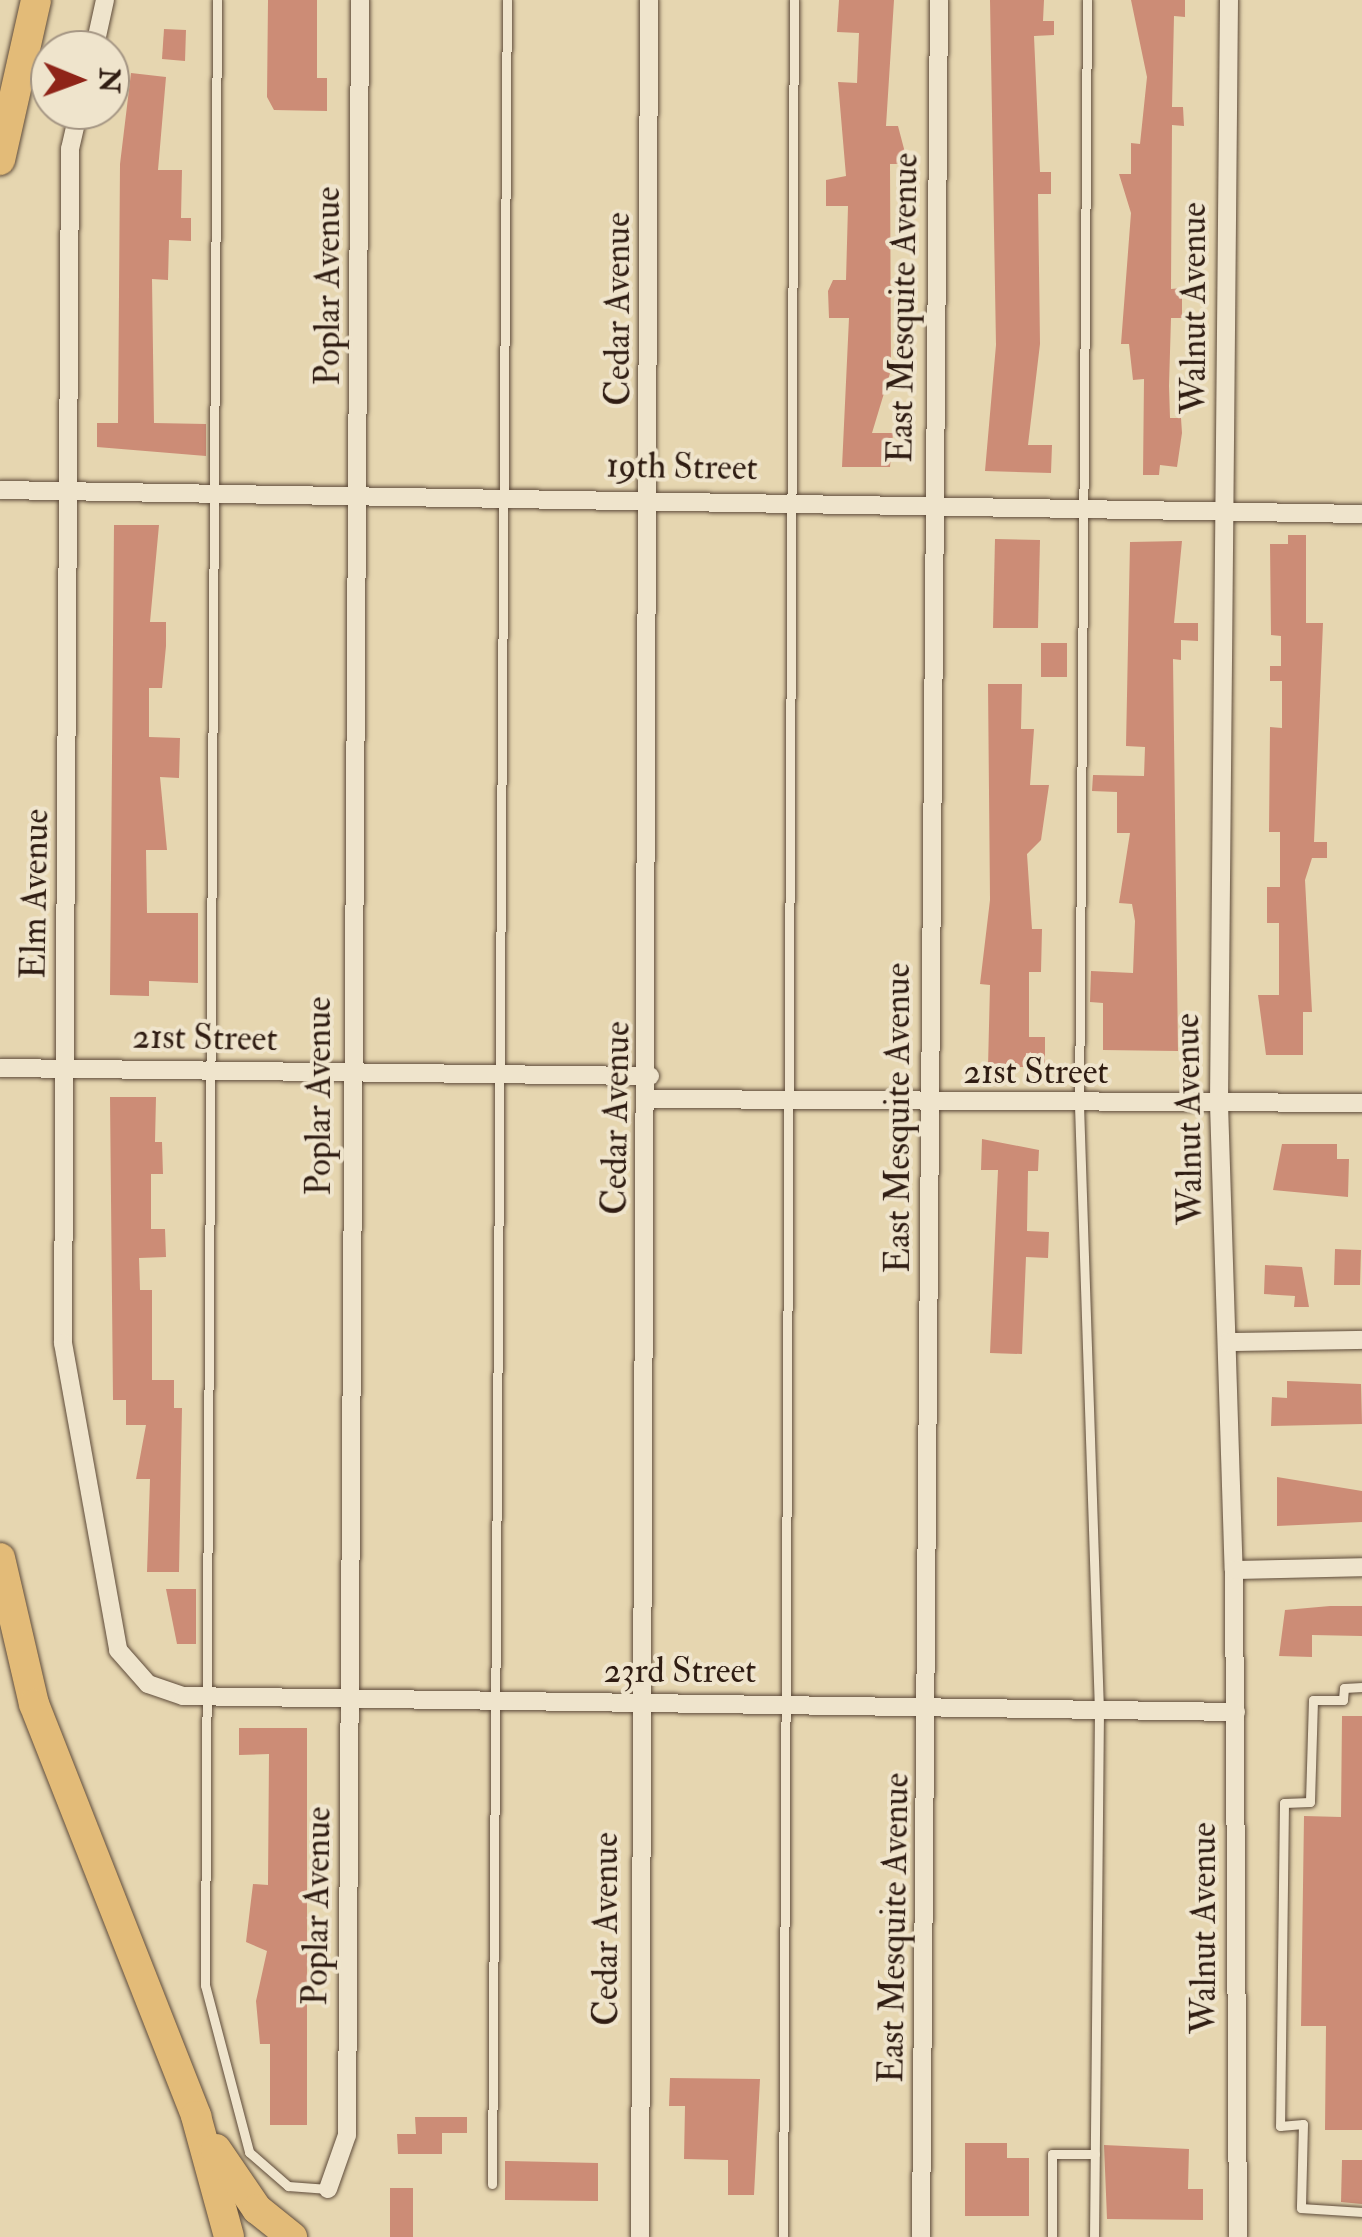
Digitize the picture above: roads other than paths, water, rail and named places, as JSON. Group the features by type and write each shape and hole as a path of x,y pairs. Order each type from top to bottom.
{"highway":[{"path":"0,160 36,0"},
{"path":"0,1558 70,1810 196,2116 229,2237"},
{"path":"196,2116 243,2191 292,2237"}],"street":[{"path":"99,30 106,0"},
{"name":"Poplar Avenue","path":"328,2189 346,2136 352,1696 351,1072 361,494 360,0"},
{"name":"Cedar Avenue","path":"640,2237 638,1704 650,1099 650,0"},
{"name":"East Mesquite Avenue","path":"921,2237 931,1708 930,1104 939,0"},
{"name":"Walnut Avenue","path":"1229,0 1219,1104 1234,1570 1238,2237"},
{"name":"Elm Avenue","path":"74,130 70,149 72,490 63,1343 118,1650 132,1670"},
{"name":"19th Street","path":"0,490 1362,514"},
{"name":"21st Street","path":"0,1068 650,1076"},
{"name":"21st Street","path":"650,1099 1080,1105 1362,1103"},
{"path":"1228,1342 1362,1340"},
{"path":"1234,1570 1362,1567"},
{"name":"23rd Street","path":"132,1670 148,1684 209,1696 1236,1712"}],"lane":[{"path":"218,0 214,1070 205,1985 233,2110 248,2152 272,2178 328,2189"},
{"path":"492,2184 506,1074 506,0"},
{"path":"783,2237 792,1101 794,0"},
{"path":"1087,0 1080,1105 1098,1710 1094,2237"},
{"path":"1362,1687 1344,1688 1343,1700 1313,1700 1310,1802 1284,1803 1280,2126 1303,2124 1301,2208 1362,2212"},
{"path":"1052,2237 1052,2154 1095,2154"}]}
